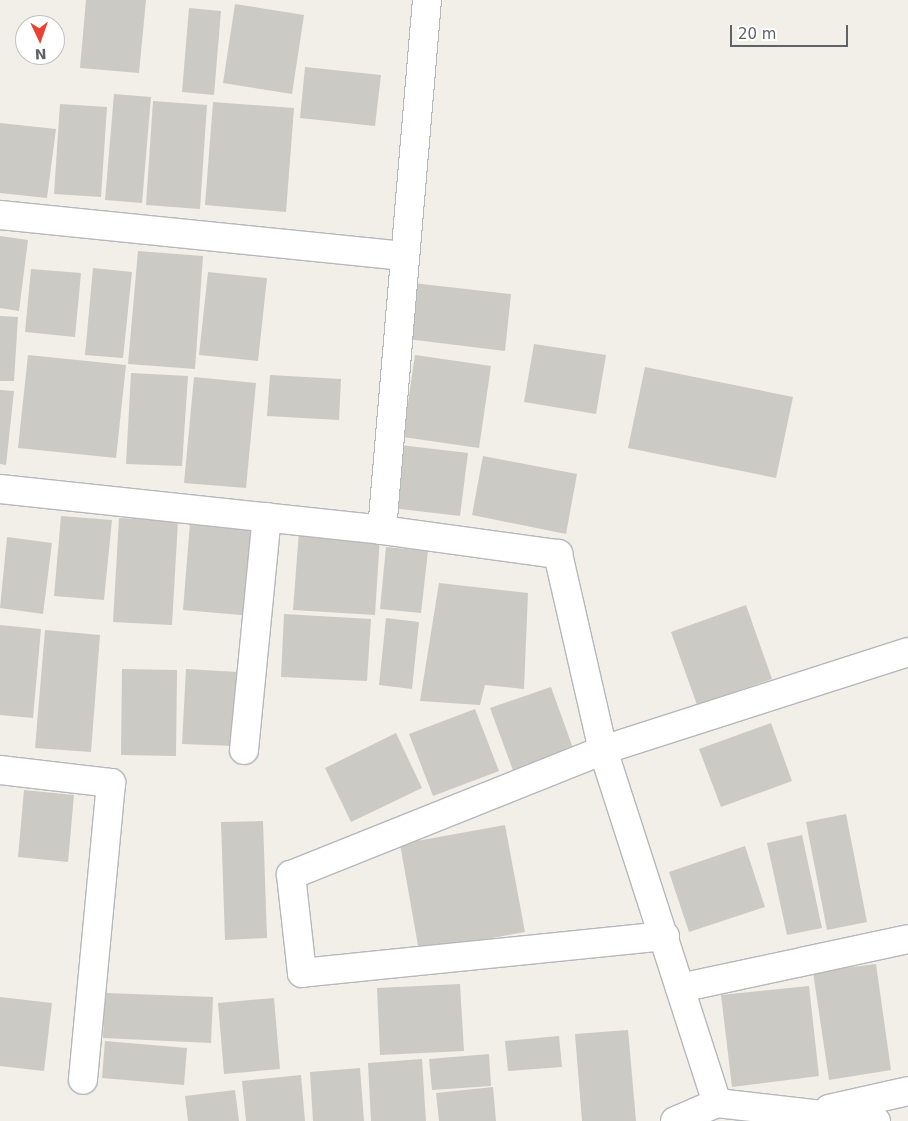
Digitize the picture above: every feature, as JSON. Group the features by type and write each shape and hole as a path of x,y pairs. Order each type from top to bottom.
{"street":[{"path":"382,530 427,0 422,0"},
{"path":"0,216 405,256"},
{"path":"0,489 382,530 558,554 603,750 665,936 717,1103"},
{"path":"244,750 266,517"},
{"path":"665,936 302,973 291,875 603,750 908,652"},
{"path":"0,770 111,783 83,1080"},
{"path":"680,988 908,939"},
{"path":"807,1113 908,1091"},
{"path":"674,1121 717,1103 876,1121"}],"building":[{"path":"86,0 146,0 139,73 80,68"},
{"path":"235,4 304,15 292,94 223,83"},
{"path":"189,8 221,11 214,95 182,92"},
{"path":"305,67 381,75 375,126 300,118"},
{"path":"114,94 151,97 142,203 105,200"},
{"path":"153,101 207,105 200,209 146,205"},
{"path":"213,102 294,108 286,212 205,205"},
{"path":"60,104 107,107 101,197 54,194"},
{"path":"0,123 56,129 47,198 0,193"},
{"path":"0,236 28,240 19,311 0,308"},
{"path":"138,251 203,256 195,369 128,364"},
{"path":"93,268 132,272 123,358 85,355"},
{"path":"31,269 81,273 75,337 25,332"},
{"path":"208,272 267,278 258,361 199,355"},
{"path":"413,283 511,294 505,351 407,339"},
{"path":"0,316 18,317 14,381 0,381"},
{"path":"534,344 606,355 596,414 524,402"},
{"path":"28,355 126,365 116,458 18,448"},
{"path":"415,355 491,366 479,448 403,437"},
{"path":"645,367 793,397 776,478 628,448"},
{"path":"131,373 188,376 182,466 126,464"},
{"path":"270,375 341,379 339,420 267,416"},
{"path":"194,377 256,383 246,488 184,483"},
{"path":"0,390 14,391 6,465 0,464"},
{"path":"400,445 468,453 460,516 392,508"},
{"path":"483,456 577,474 566,534 472,515"},
{"path":"61,516 112,520 104,600 54,596"},
{"path":"119,518 178,521 172,625 113,622"},
{"path":"190,523 260,529 252,616 183,610"},
{"path":"299,531 380,536 375,615 293,610"},
{"path":"7,537 52,543 43,614 0,608"},
{"path":"386,547 428,551 421,613 380,609"},
{"path":"439,583 528,593 524,689 485,685 480,705 420,701"},
{"path":"746,605 772,679 697,705 671,632"},
{"path":"284,614 371,619 367,681 281,677"},
{"path":"386,618 419,622 412,689 379,685"},
{"path":"0,625 41,629 33,718 0,715"},
{"path":"45,630 100,635 91,752 35,748"},
{"path":"122,669 177,670 176,756 121,755"},
{"path":"186,669 238,672 234,746 182,744"},
{"path":"551,687 574,751 514,773 490,708"},
{"path":"475,709 499,771 433,796 409,734"},
{"path":"771,723 792,781 721,807 699,749"},
{"path":"396,733 422,788 351,822 325,768"},
{"path":"24,790 74,795 68,862 18,857"},
{"path":"846,814 867,922 827,930 806,822"},
{"path":"263,821 267,938 225,940 221,822"},
{"path":"505,825 525,932 419,951 400,844"},
{"path":"802,835 822,928 787,935 767,843"},
{"path":"745,846 765,907 689,932 669,872"},
{"path":"876,964 891,1070 829,1080 813,972"},
{"path":"460,984 464,1051 380,1055 377,988"},
{"path":"809,986 819,1076 732,1087 721,995"},
{"path":"105,993 213,997 211,1043 103,1038"},
{"path":"0,997 52,1003 44,1071 0,1066"},
{"path":"274,998 280,1069 224,1074 218,1003"},
{"path":"628,1030 636,1121 582,1121 575,1034"},
{"path":"559,1036 562,1067 508,1071 505,1041"},
{"path":"105,1041 187,1048 184,1085 102,1078"},
{"path":"489,1054 491,1086 432,1090 429,1059"},
{"path":"422,1059 426,1121 371,1121 368,1063"},
{"path":"360,1068 364,1121 313,1121 310,1072"},
{"path":"301,1075 305,1121 246,1121 242,1081"},
{"path":"493,1087 496,1121 439,1121 436,1093"},
{"path":"235,1090 239,1121 188,1121 185,1096"}]}
